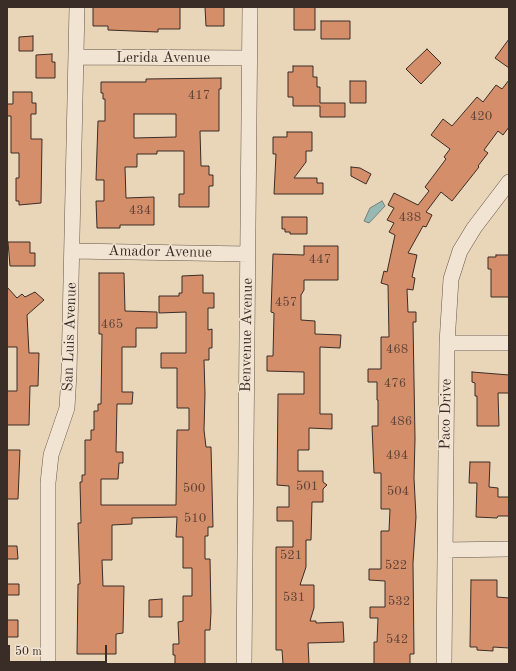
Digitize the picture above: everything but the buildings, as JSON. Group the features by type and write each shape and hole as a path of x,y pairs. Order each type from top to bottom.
{"street":[{"name":"San Luis Avenue","path":"48,664 48,483 51,454 67,408 77,57 77,7"},
{"name":"Benvenue Avenue","path":"244,664 250,7"},
{"name":"Lerida Avenue","path":"77,57 250,58"},
{"name":"Paco Drive","path":"444,664 447,343 451,279 460,251 474,228 509,182"},
{"name":"Amador Avenue","path":"72,251 248,254"},
{"path":"447,343 509,343"},
{"path":"445,550 509,549"}],"water":[{"path":"382,201 385,206 369,223 364,221 370,208"}]}
